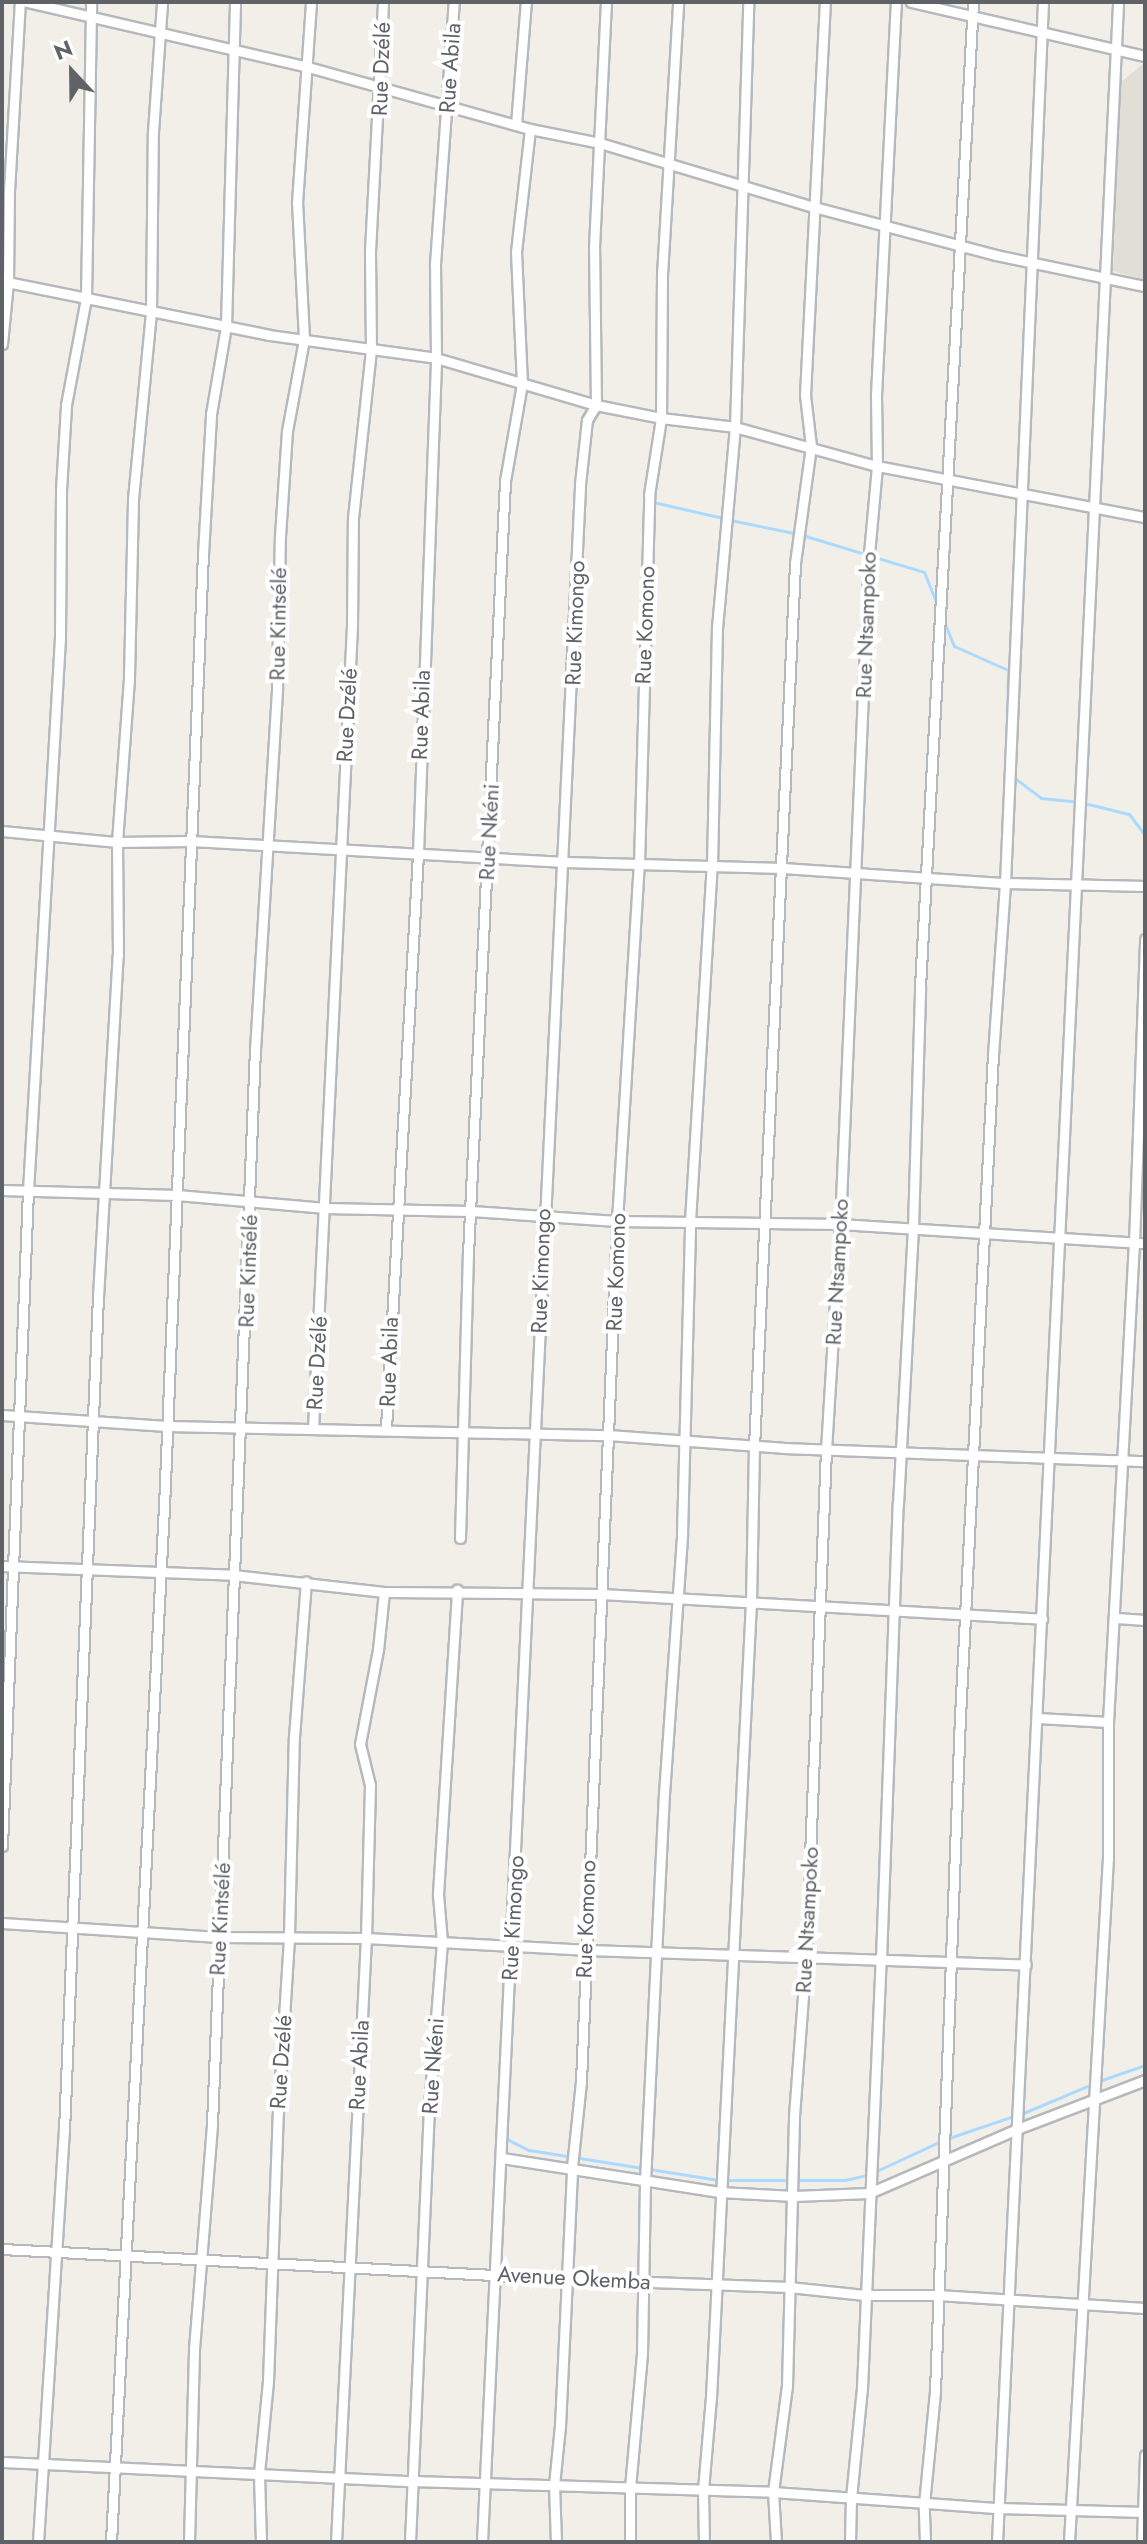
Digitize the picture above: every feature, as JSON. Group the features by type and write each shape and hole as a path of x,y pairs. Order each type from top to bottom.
{"street":[{"path":"2,344 20,2"},
{"path":"27,2 308,67 530,129 600,143 668,166 814,207 1031,262 1106,275 1145,286"},
{"path":"2,1846 16,1567 28,1191 60,637 66,405 86,298 91,2"},
{"path":"38,2542 57,2252 73,1929 93,1419 118,955 117,842 129,677 133,499 151,311 153,132 162,2"},
{"path":"111,2542 161,1573 211,414 226,326 235,2"},
{"name":"Rue Kintsélé","path":"189,2542 189,2470 200,2261 212,2124 255,1050 269,845 287,431 304,339 297,203 311,2"},
{"name":"Rue Dzélé","path":"313,1429 352,625 353,518 371,349 370,251 383,2"},
{"name":"Rue Abila","path":"386,1428 418,853 436,358 435,264 454,2"},
{"path":"516,125 526,2"},
{"name":"Rue Kimongo","path":"482,2542 512,1946 543,1216 565,862 580,484 587,420 596,405 594,247 606,2"},
{"name":"Rue Komono","path":"556,2542 554,2485 569,2279 572,2167 581,2082 617,1221 639,864 649,495 661,418 662,275 678,2"},
{"path":"630,2542 630,2488 642,2354 645,2181 684,1441 690,1221 712,866 717,628 735,427 748,2"},
{"path":"704,2542 703,2490 751,1602 754,1447 795,563 811,446 805,395 825,2"},
{"name":"Rue Ntsampoko","path":"776,2542 773,2492 787,2386 794,2116 806,1958 826,1450 840,1224 870,526 877,466 876,395 896,2"},
{"path":"911,2 1145,56"},
{"path":"850,2542 851,2498 862,2388 913,1228 920,987 973,2"},
{"path":"925,2542 924,2504 935,2391 965,1614 1005,883 1043,2"},
{"path":"997,2542 1090,645 1092,506 1118,2"},
{"name":"Rue Nkéni","path":"460,1538 471,1211 505,481 522,384 516,252 530,129"},
{"path":"5,282 226,326 436,358 596,405 661,418 735,427 877,466 1145,517"},
{"path":"2,831 117,842 191,841 565,862 783,868 1005,883 1145,886"},
{"path":"1069,2542 1085,2305 1093,2099 1108,1858 1108,1722 1116,1618 1122,1460 1140,1243 1145,939"},
{"path":"2,1190 177,1195 325,1208 471,1211 617,1221 840,1224 1140,1243"},
{"path":"2,1415 167,1426 386,1428 608,1435 754,1447 1145,1461"},
{"path":"2,1566 233,1575 384,1592 457,1590 601,1594 1042,1619"},
{"name":"Rue Dzélé","path":"261,2542 259,2473 274,2264 278,2113 289,1936 294,1737 306,1581"},
{"name":"Rue Nkéni","path":"410,2542 429,2107 442,1942 438,1894 457,1590"},
{"name":"Rue Abila","path":"336,2542 366,1938 370,1785 360,1744 365,1705 378,1650 384,1592"},
{"path":"1116,1618 1145,1620"},
{"path":"1038,1718 1108,1722"},
{"path":"2,1923 219,1937 366,1938 658,1953 1026,1965"},
{"path":"502,2158 719,2192 794,2196 869,2193 1017,2129 1145,2080"},
{"name":"Avenue Okemba","path":"2,2249 569,2279 789,2287 865,2295 937,2295 1145,2308"},
{"path":"1142,2542 1145,2455"},
{"path":"2,2462 339,2475 412,2481 773,2492 924,2504 1143,2512"}],"shaded area":[{"path":"1144,63 1145,280 1113,271 1121,82"}],"waterway":[{"path":"657,503 723,518"},
{"path":"730,520 799,534 924,572 936,601"},
{"path":"943,619 954,646 1008,670 1007,742"},
{"path":"1012,776 1041,798 1080,802 1129,814 1145,835"},
{"path":"1099,2081 1145,2065"},
{"path":"1021,2114 1092,2084"},
{"path":"726,2180 845,2180 870,2174 943,2140 1014,2116"},
{"path":"507,2139 529,2150 719,2180"}]}
